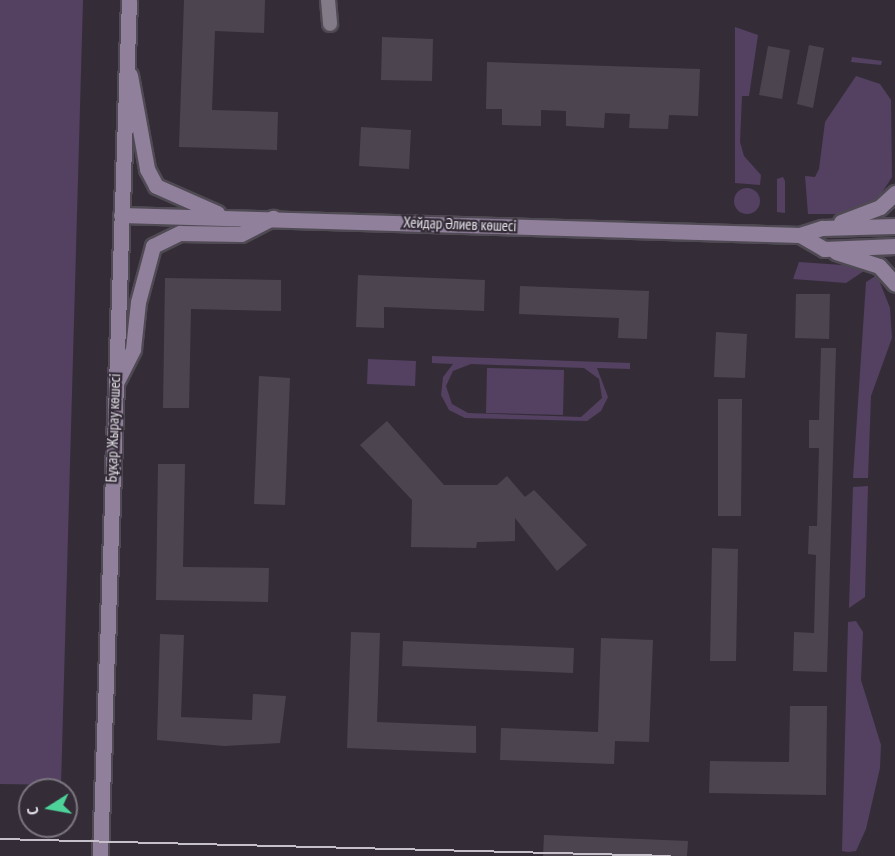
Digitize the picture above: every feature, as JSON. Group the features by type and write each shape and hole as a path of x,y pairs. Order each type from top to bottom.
{"street":[{"name":"Бұқар Жырау көшесі","path":"100,856 114,385 129,0"},
{"path":"328,0 330,24"},
{"path":"126,67 138,98 147,169 156,186 223,216"},
{"path":"822,228 880,207 895,193"},
{"name":"Хейдар Әлиев көшесі","path":"121,215 277,217 800,235 822,228 895,226"},
{"path":"114,385 133,349 138,302 153,246 180,233 241,234 277,217"},
{"name":"Хейдар Әлиев көшесі","path":"800,235 824,249 879,266 895,284"},
{"path":"824,249 895,246"}],"shaded area":[{"path":"0,0 83,0 61,778 18,778 18,784 0,784"},
{"path":"735,27 758,35 749,96 742,96 740,142 744,156 761,175 760,185 735,183"},
{"path":"852,57 882,61 881,65 851,62"},
{"path":"856,76 880,84 891,100 892,177 876,202 847,214 808,214 805,176 815,177 819,169 825,122"},
{"path":"783,177 785,213 777,212 777,179"},
{"path":"747,188 756,192 760,201 756,210 747,214 738,210 734,201 738,192"},
{"path":"799,262 857,266 867,269 846,283 793,279"},
{"path":"877,275 890,308 892,338 871,396 868,478 853,478 866,282"},
{"path":"432,356 630,363 630,369 597,368 608,397 601,411 587,421 465,418 449,410 441,395 443,377 453,364 432,363","holes":["471,364 584,368 599,379 602,398 581,417 468,413 452,404 446,386 453,371"]},
{"path":"368,359 416,361 415,386 367,384"},
{"path":"487,368 564,370 563,415 486,413"},
{"path":"868,486 865,597 849,608 853,487"},
{"path":"856,621 863,632 861,680 881,745 880,768 866,829 856,851 848,852 842,851 848,622"}],"building":[{"path":"184,0 265,0 264,33 215,31 212,110 278,112 277,150 179,147"},
{"path":"382,37 433,39 432,81 381,80"},
{"path":"809,45 824,48 813,108 797,104"},
{"path":"768,46 790,50 782,99 759,95"},
{"path":"487,62 700,69 698,116 669,115 668,129 629,128 630,114 605,113 604,128 566,126 566,111 541,110 541,126 502,125 502,109 486,109"},
{"path":"361,127 411,130 409,169 359,166"},
{"path":"358,275 485,280 484,311 384,307 384,328 356,327"},
{"path":"165,278 281,280 281,311 191,309 189,408 163,408"},
{"path":"520,286 649,291 647,339 618,338 619,318 519,314"},
{"path":"796,294 830,294 829,339 795,338"},
{"path":"716,332 747,334 745,378 714,377"},
{"path":"821,348 836,348 827,672 793,671 794,632 814,633 816,555 808,554 809,526 817,526 819,448 809,448 809,420 819,420"},
{"path":"259,376 290,378 285,505 254,504"},
{"path":"718,399 742,399 741,516 718,516"},
{"path":"387,421 444,485 497,485 507,476 525,497 534,490 587,545 557,571 515,518 515,541 477,542 476,548 411,547 412,500 360,445"},
{"path":"158,464 185,464 183,567 269,568 268,602 156,600"},
{"path":"712,548 738,549 736,661 710,661"},
{"path":"351,632 380,633 377,722 476,726 476,753 347,748"},
{"path":"160,634 184,635 181,717 252,720 253,694 286,696 280,743 224,746 157,740"},
{"path":"601,638 653,640 649,742 615,741 614,764 500,760 501,728 598,732"},
{"path":"403,641 574,648 573,673 402,666"},
{"path":"790,706 827,706 826,795 709,793 710,761 789,762"},
{"path":"544,835 688,841 687,856 543,856"}],"tram line":[{"path":"0,839 670,856"}]}
